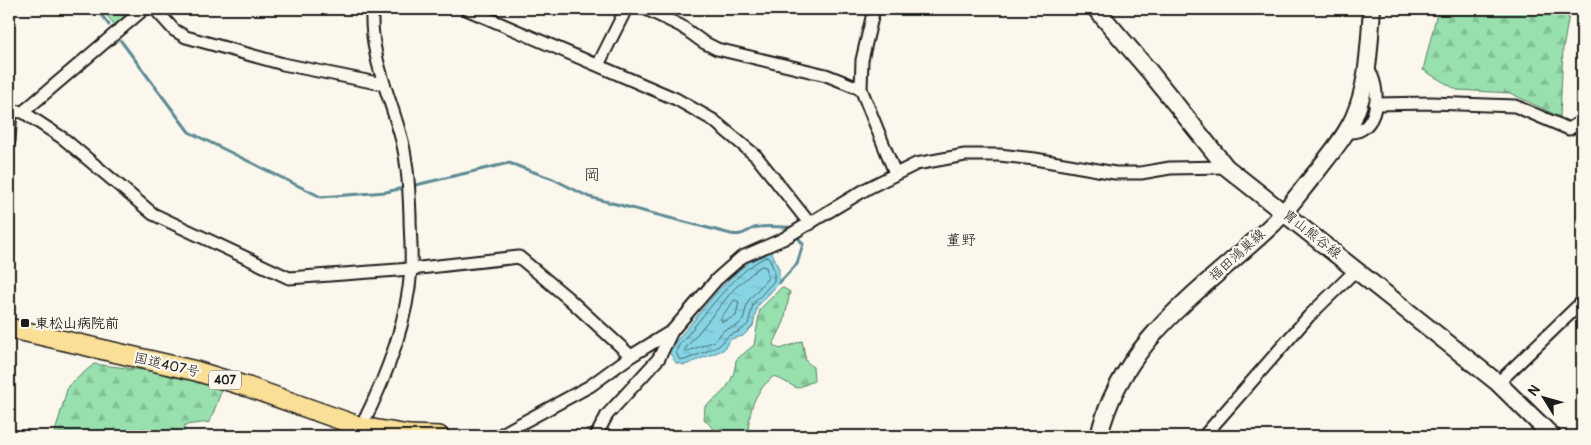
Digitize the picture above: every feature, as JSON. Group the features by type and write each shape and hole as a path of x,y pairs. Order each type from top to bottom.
{"highway":[{"name":"国道407号","path":"9,328 196,372 248,387 361,427 409,435 439,436"}],"main road":[{"name":"胄山熊谷線","path":"1096,9 1150,72 1226,167 1498,383 1552,436"},
{"name":"福田鴻巣線","path":"1099,436 1108,409 1122,378 1159,326 1284,212 1346,132 1363,91 1372,9"}],"street":[{"path":"23,112 144,9"},
{"path":"155,9 174,30 186,37 282,64 382,84"},
{"path":"361,427 376,396 397,338 411,269 410,198 402,141 382,84 373,35 372,9"},
{"path":"466,9 676,99 727,131 756,156 810,224"},
{"path":"598,65 626,9"},
{"path":"646,9 681,26 703,42 717,49 826,75 861,89"},
{"path":"874,9 862,60 861,89 895,173"},
{"path":"1346,132 1355,134 1364,129 1373,118 1375,104 1374,80 1367,68"},
{"path":"9,98 11,111 9,141"},
{"path":"1375,104 1431,103 1515,106 1569,129 1582,121"},
{"path":"11,111 23,112 64,139 153,214 289,278 411,269 519,257 569,299 631,356"},
{"path":"596,436 607,415 659,358 672,331 726,269 742,257 783,239 895,173 916,164 965,155 1035,159 1115,172 1141,173 1170,168 1226,167"},
{"path":"1204,436 1309,316 1356,270"},
{"path":"1498,383 1582,302"},
{"path":"498,436 590,386 631,356 672,331"}],"green space":[{"path":"101,9 136,9 115,25"},
{"path":"1438,9 1570,9 1563,49 1560,117 1510,93 1457,90 1423,70"},
{"path":"782,287 790,292 784,322 773,345 780,349 802,341 806,361 813,367 814,381 797,388 774,376 762,388 755,400 748,430 737,436 720,436 704,419 705,406 718,397 727,387 733,375 736,360 754,345 760,309"},
{"path":"94,364 168,373 222,389 210,422 185,425 184,436 54,436 68,386"}],"water":[{"path":"771,250 779,269 779,283 757,307 753,326 743,336 731,339 723,350 685,365 676,363 669,352 707,303 742,267"}],"waterway":[{"path":"97,9 109,25"},
{"path":"121,41 189,132 321,197 386,192 509,163 553,179 589,197 731,234 741,234 754,228 762,227 788,227 791,231"},
{"path":"779,283 797,264 803,244 796,235"}],"place":[{"name":"東松山病院前","path":"25,323"}],"district":[{"name":"岡","path":"592,175"},
{"name":"董野","path":"961,240"}]}
